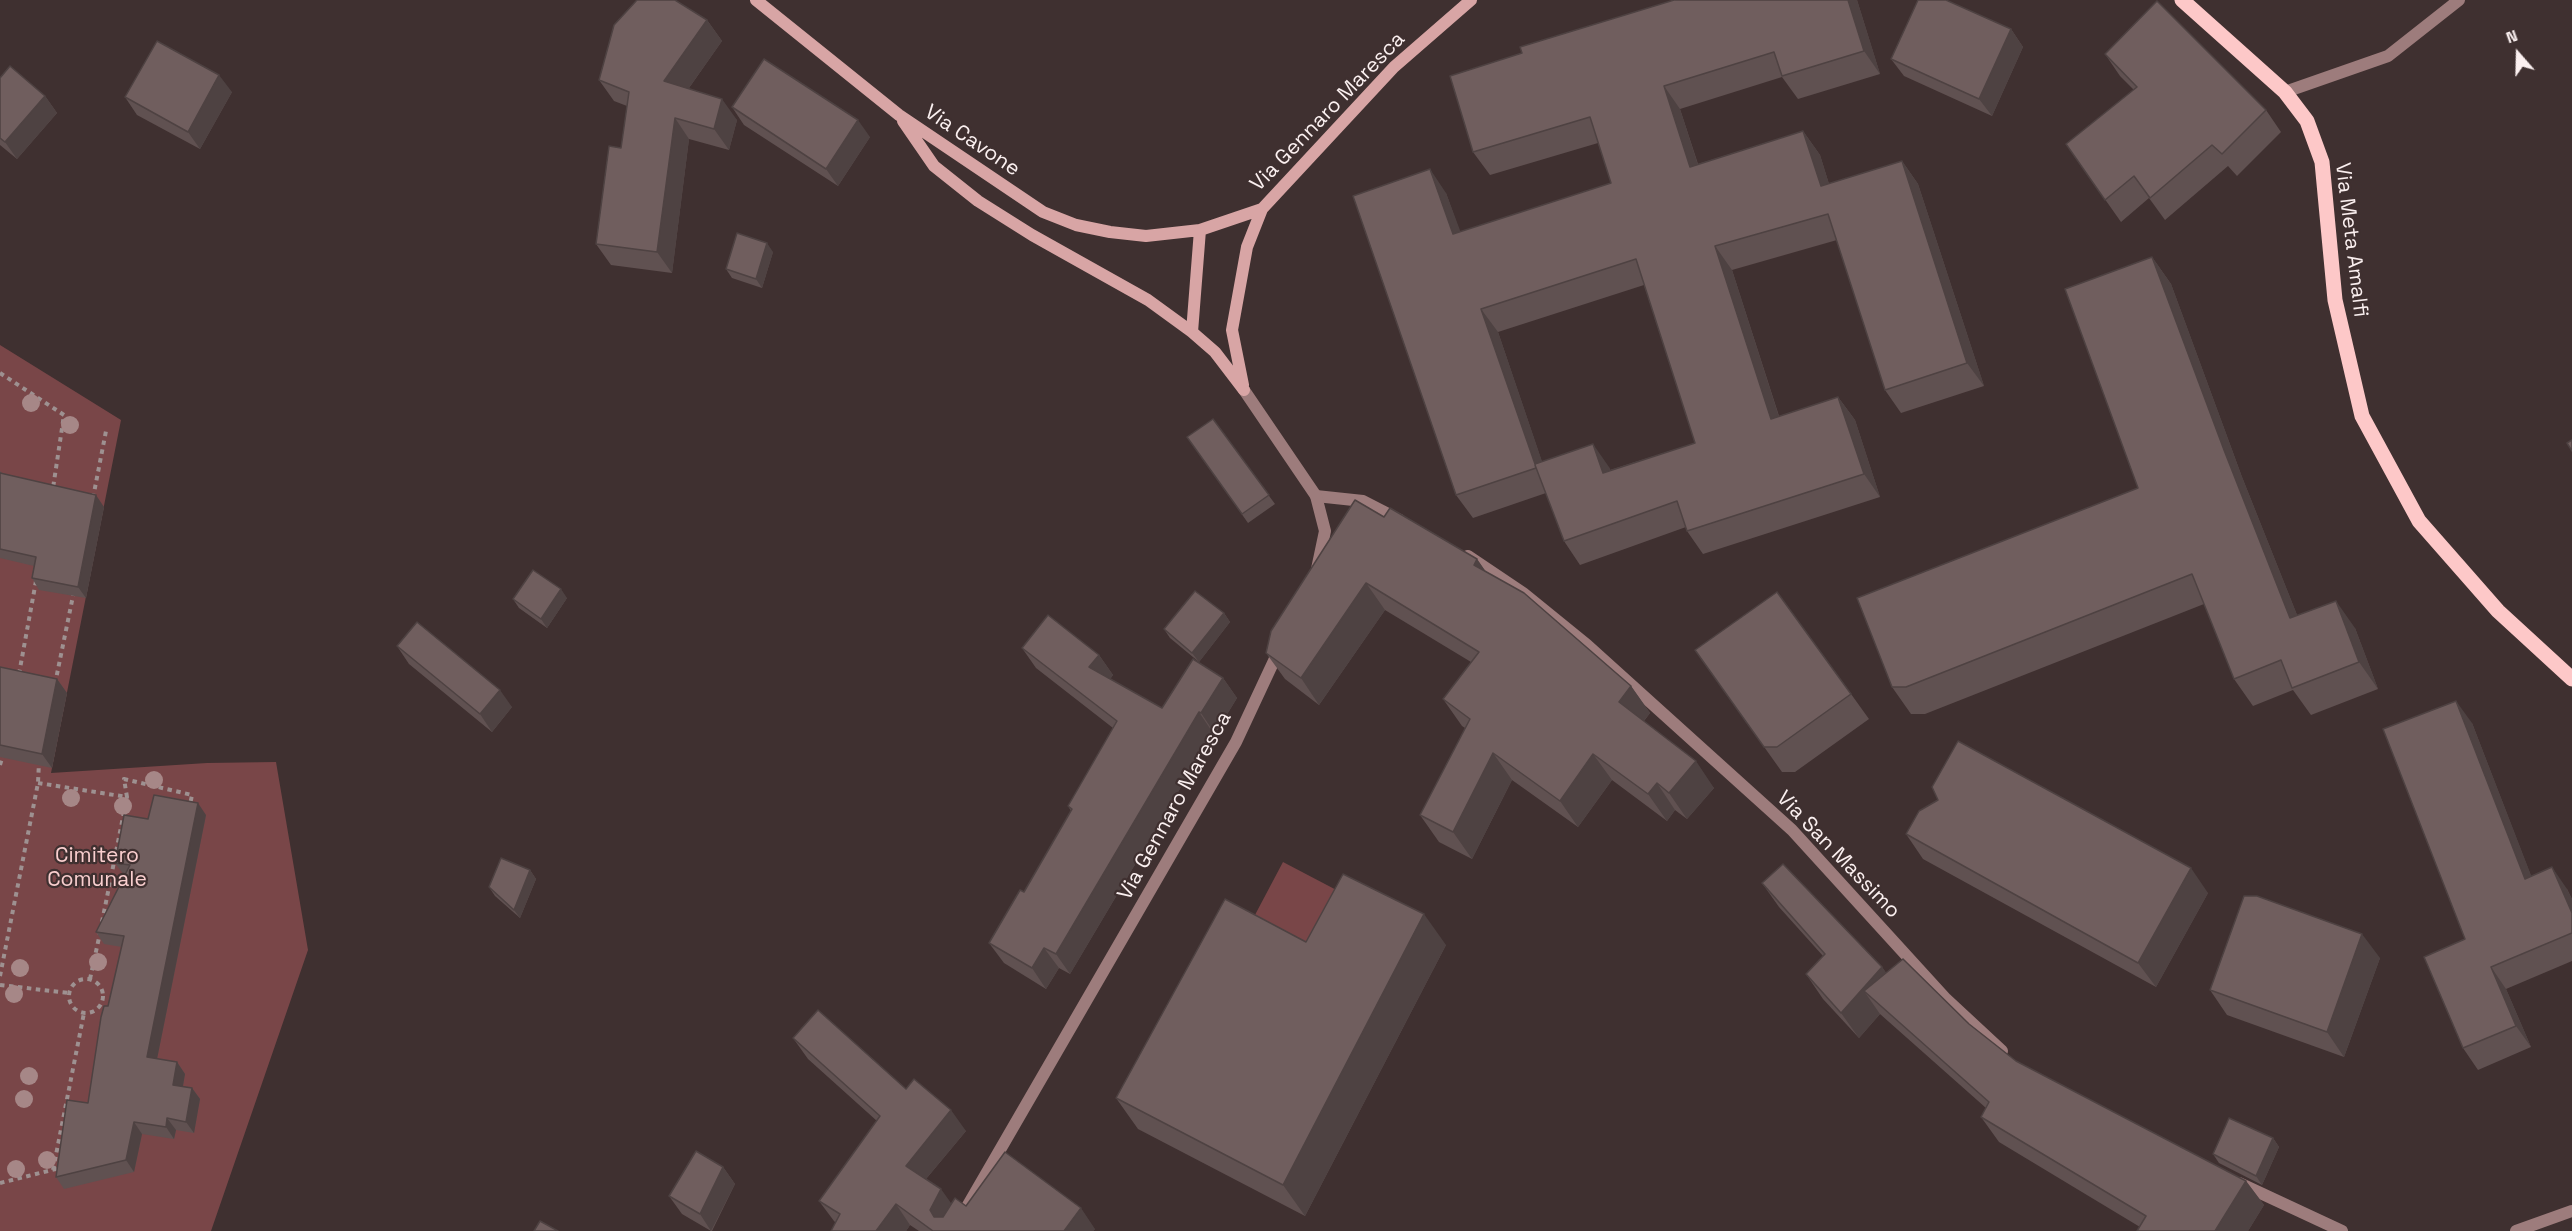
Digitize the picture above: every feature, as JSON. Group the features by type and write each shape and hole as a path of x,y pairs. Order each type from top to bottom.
{"main road":[{"name":"Via Cavone","path":"756,0 898,115 1043,212 1076,225 1110,232 1146,236 1200,230"},
{"name":"Via Gennaro Maresca","path":"1200,230 1262,209 1395,68 1471,0"},
{"name":"Via Meta Amalfi","path":"2182,0 2285,92 2307,121 2322,162 2335,300 2362,416 2419,520 2498,611 2572,679"},
{"path":"898,115 933,166 978,201 1032,235 1148,300 1215,352 1244,390"},
{"path":"1244,390 1232,330 1247,247 1262,209"},
{"path":"1192,332 1200,230"}],"street":[{"path":"2285,92 2388,56 2459,0"},
{"path":"1244,390 1316,496 1325,531 1320,562 1310,583"},
{"path":"1316,496 1363,501 1412,526"},
{"name":"Via San Massimo","path":"1460,551 1523,593 1587,645 1792,830 1946,999 2010,1057"},
{"name":"Via Gennaro Maresca","path":"953,1231 1236,742 1286,636"},
{"path":"2232,1180 2342,1231"},
{"path":"2516,1231 2572,1211"}],"path":[{"path":"0,373 64,415 51,497"},
{"path":"92,500 106,431"},
{"path":"18,679 37,577"},
{"path":"53,695 76,580"},
{"path":"0,765 6,747"},
{"path":"0,976 38,783 41,752"},
{"path":"90,979 127,797 124,779 192,795 190,806"},
{"path":"38,783 127,797"},
{"path":"90,979 100,986 103,998 96,1009 84,1013 70,1002 69,993 77,981 90,979"},
{"path":"0,985 69,993"},
{"path":"53,1170 84,1013"},
{"path":"0,1183 64,1167"}],"green space":[{"name":"Cimitero Comunale","path":"0,345 121,420 51,773 207,763 276,762 308,950 211,1231 0,1231"},
{"path":"1283,862 1365,905 1328,973 1247,930"}],"building":[{"path":"637,0 675,0 707,20 664,81 722,99 714,129 675,118 657,252 596,244 609,146 621,148 629,92 599,80 614,25"},
{"path":"1674,0 1848,0 1864,51 1782,76 1774,52 1664,86 1690,167 1803,131 1821,186 1902,161 1967,363 1885,390 1828,214 1715,246 1771,419 1838,397 1864,474 1687,531 1677,501 1564,541 1535,465 1536,468 1456,495 1353,196 1430,169 1453,234 1611,183 1590,117 1473,152 1450,76 1522,53 1520,47","holes":["1636,259 1695,443 1603,473 1593,444 1535,464 1481,309"]},
{"path":"1918,0 1946,0 2011,29 1979,99 1891,59"},
{"path":"2157,1 2266,110 2222,154 2212,145 2150,198 2134,176 2105,200 2066,144 2137,87 2105,54"},
{"path":"157,41 219,75 188,132 125,97"},
{"path":"764,59 858,120 826,169 732,107"},
{"path":"10,66 45,96 5,142 0,138 0,78"},
{"path":"737,233 767,243 756,279 726,269"},
{"path":"2152,257 2290,618 2336,601 2359,662 2292,688 2281,660 2234,679 2192,574 1906,687 1892,687 1857,598 2138,488 2065,289"},
{"path":"1213,419 1269,495 1242,514 1187,437"},
{"path":"2572,440 2572,451 2567,443"},
{"path":"0,473 96,495 78,587 32,578 36,557 0,549"},
{"path":"1355,500 1384,517 1390,508 1477,559 1474,565 1524,593 1631,686 1619,702 1696,761 1669,793 1657,783 1648,794 1593,754 1560,801 1493,753 1453,832 1420,815 1470,719 1443,699 1479,652 1366,583 1301,678 1266,653 1271,631"},
{"path":"533,570 561,589 541,619 513,599"},
{"path":"1195,591 1224,613 1192,653 1164,629"},
{"path":"1777,592 1851,694 1777,747 1764,747 1695,650"},
{"path":"1048,615 1099,655 1089,667 1162,708 1193,659 1223,678 1201,713 1199,712 1056,954 1044,948 1032,968 989,943 1020,890 1024,892 1072,809 1068,806 1117,721 1022,648"},
{"path":"417,622 500,690 480,714 397,646"},
{"path":"0,667 57,679 42,754 0,745"},
{"path":"2456,701 2525,879 2552,867 2572,913 2572,933 2491,967 2516,1026 2463,1048 2424,957 2465,939 2383,729"},
{"path":"1958,741 2191,868 2138,963 1906,834 1919,811 1938,800 1932,787"},
{"path":"154,795 198,803 147,1057 177,1062 173,1085 192,1088 186,1122 167,1118 166,1127 134,1122 126,1160 56,1177 67,1100 88,1103 101,1017 104,1006 108,1006 124,936 96,932 130,865 115,863 124,815 148,819"},
{"path":"501,858 530,870 514,910 489,887"},
{"path":"1783,864 1882,967 1841,1013 1806,974 1825,954 1762,883"},
{"path":"1343,874 1424,914 1283,1185 1116,1098 1225,899 1306,942"},
{"path":"2244,896 2257,896 2362,934 2327,1032 2210,990"},
{"path":"1903,959 1969,1024 2016,1061 2246,1181 2215,1231 2137,1231 2146,1216 1981,1117 1989,1102 1864,991"},
{"path":"818,1010 906,1089 914,1079 951,1110 906,1166 941,1189 930,1210 934,1217 943,1217 955,1198 966,1206 1005,1152 1081,1208 1064,1231 933,1231 896,1204 876,1231 831,1231 840,1214 819,1201 880,1116 793,1038"},
{"path":"2229,1118 2273,1138 2256,1176 2213,1154"},
{"path":"696,1151 723,1167 700,1214 669,1196"},
{"path":"540,1221 558,1231 534,1231"}]}
